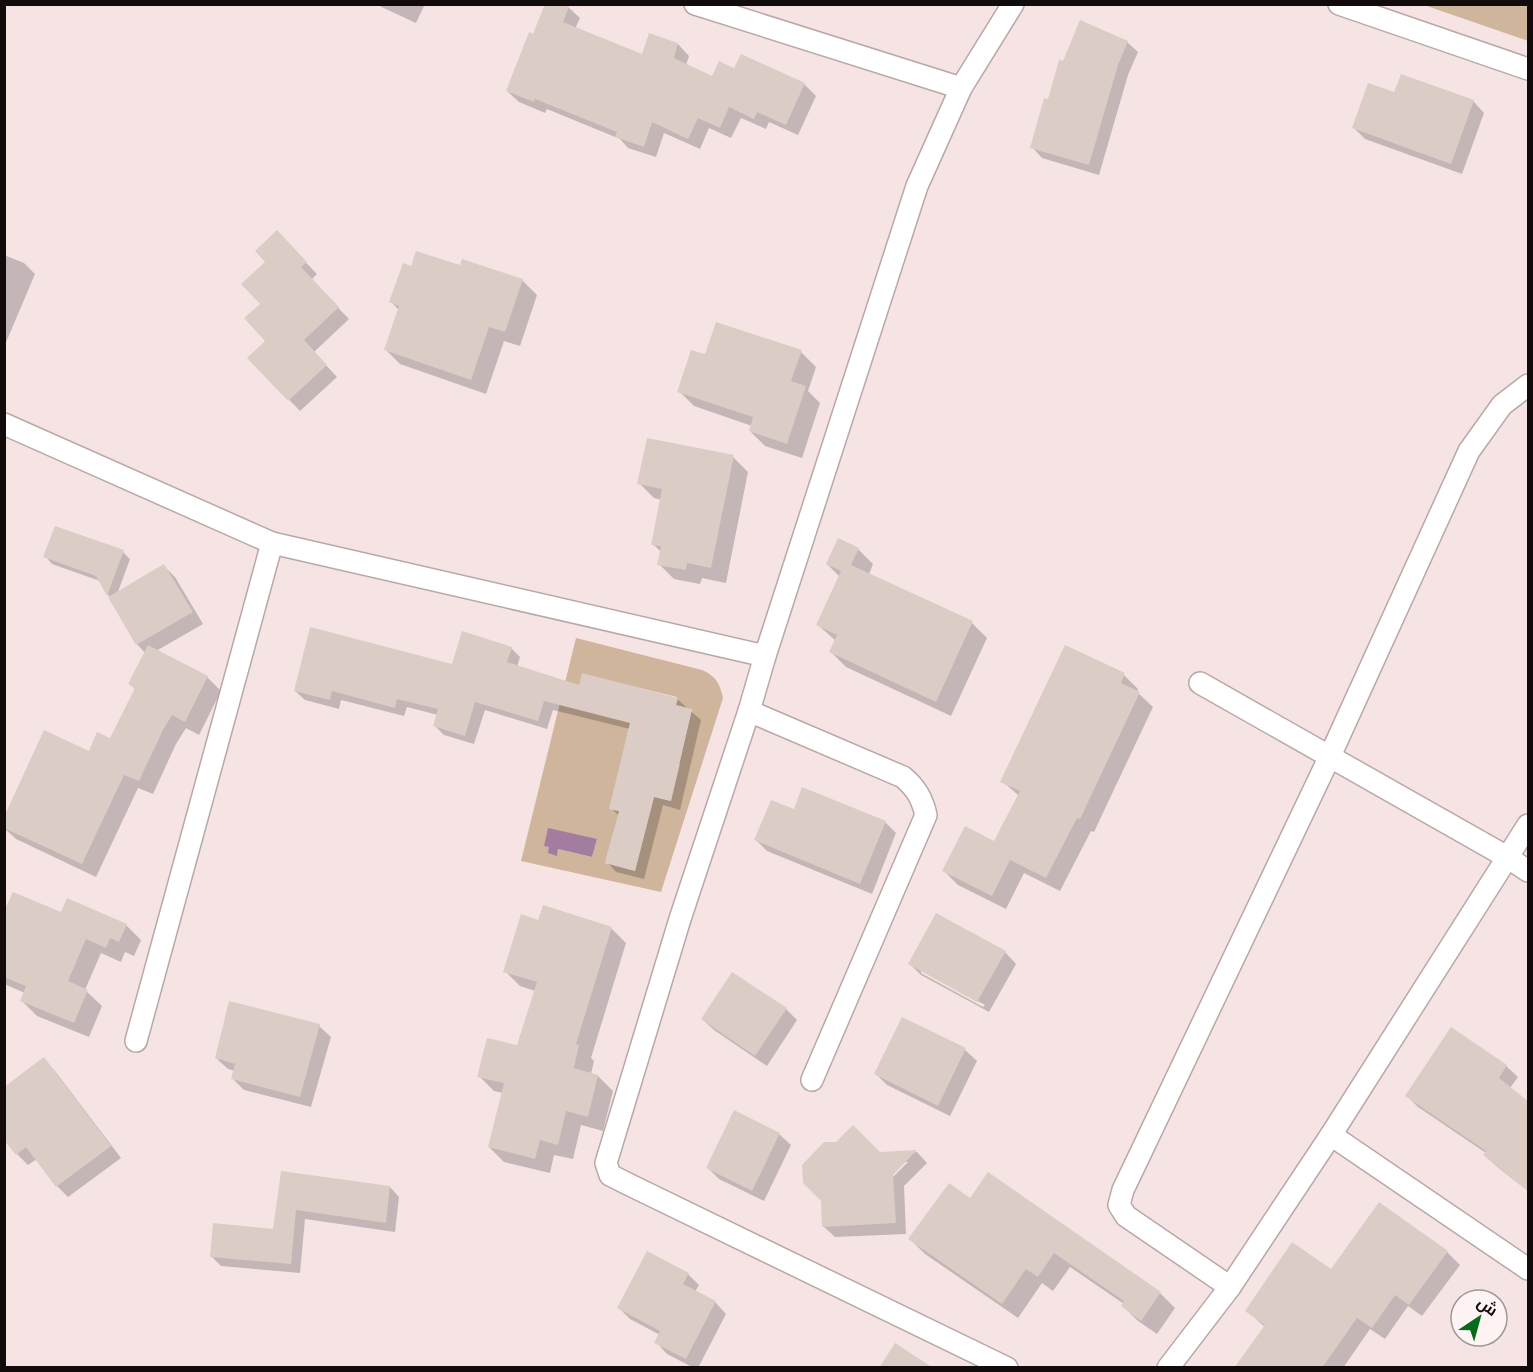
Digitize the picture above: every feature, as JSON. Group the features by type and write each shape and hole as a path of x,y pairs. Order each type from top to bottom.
{"street":[{"path":"695,4 961,88"},
{"path":"1007,1368 610,1175 606,1162 680,919 917,186 961,88 1013,4"},
{"path":"1340,4 1528,69"},
{"path":"1230,1287 1126,1216 1119,1205 1129,1174 1330,756 1469,451 1502,405 1528,385"},
{"path":"4,424 272,543 765,656"},
{"path":"136,1041 272,543"},
{"path":"1200,683 1528,871"},
{"path":"749,711 903,777 915,787 923,801 926,815 812,1080"},
{"path":"1168,1368 1230,1287 1331,1135 1528,825"},
{"path":"1331,1135 1528,1269"}],"shaded area":[{"path":"1424,5 1528,5 1528,41"},
{"path":"576,638 702,670 714,678 723,698 661,892 521,861","holes":["582,674 677,697 676,705 692,710 683,746 663,760 680,764 671,801 654,797 635,871 605,863 613,834 626,813 610,809 630,723","597,839 592,857 558,849 557,855 549,847"]},
{"path":"548,828 597,839 592,857 558,849 557,856 548,853 549,847 544,846"}],"building":[{"path":"545,4 570,4 563,22 642,54 649,33 678,43 674,58 712,76 719,61 734,68 741,54 805,83 786,125 757,112 754,119 729,107 720,128 698,118 688,139 652,122 644,147 615,137 617,132 535,99 534,102 506,91 529,32 533,34"},
{"path":"1080,20 1128,41 1118,65 1089,165 1030,148 1044,98 1048,99 1059,60 1063,61"},
{"path":"1401,74 1474,100 1451,164 1352,128 1368,83 1394,92"},
{"path":"277,230 307,262 301,267 339,307 304,340 327,365 288,401 247,358 265,341 244,318 260,304 241,284 265,262 255,251"},
{"path":"416,251 460,265 462,259 523,279 505,332 489,327 471,380 384,350 399,306 389,302 403,263 411,266"},
{"path":"716,322 802,350 791,381 806,386 787,444 749,431 753,417 677,392 691,350 705,354"},
{"path":"647,438 734,455 711,568 687,563 686,570 657,565 661,546 651,545 662,489 637,484"},
{"path":"55,526 124,550 107,596 96,576 43,557"},
{"path":"838,538 859,548 851,565 973,621 936,702 829,652 837,635 816,625 841,571 826,564"},
{"path":"164,564 193,612 136,645 108,597"},
{"path":"310,627 452,664 462,631 512,647 507,662 579,685 582,673 678,698 676,705 692,709 671,801 654,797 635,871 605,863 619,811 609,809 630,723 544,701 538,721 475,702 465,736 433,726 438,709 397,699 395,708 332,691 330,700 294,691"},
{"path":"148,645 208,676 185,722 172,715 139,781 124,775 82,864 4,828 4,817 44,730 89,751 97,732 110,738 135,688 128,684"},
{"path":"1065,645 1125,673 1121,683 1140,692 1080,819 1077,818 1046,878 1010,860 992,896 942,871 965,826 994,841 1020,791 1000,782"},
{"path":"802,787 886,821 860,884 754,840 771,800 794,809"},
{"path":"13,892 61,912 67,898 127,924 119,942 110,938 106,948 86,939 68,981 88,990 74,1023 20,1001 26,986 4,977 4,911"},
{"path":"543,905 612,927 576,1044 579,1045 574,1068 598,1075 588,1117 566,1111 558,1145 540,1140 535,1159 488,1147 504,1083 477,1077 487,1038 517,1045 537,982 503,972 521,914 538,920"},
{"path":"936,913 1006,951 977,1002 908,964"},
{"path":"732,972 787,1008 755,1056 701,1019"},
{"path":"229,1001 320,1024 300,1097 231,1079 235,1064 215,1058"},
{"path":"902,1017 966,1048 938,1106 874,1074"},
{"path":"1451,1027 1507,1065 1499,1078 1528,1101 1528,1191 1483,1155 1486,1151 1405,1096"},
{"path":"44,1057 111,1146 56,1187 26,1147 16,1155 4,1140 4,1087"},
{"path":"734,1110 780,1133 752,1191 706,1168"},
{"path":"853,1125 880,1152 917,1150 893,1175 896,1223 822,1227 821,1201 803,1183 802,1165 824,1142 836,1142"},
{"path":"281,1171 390,1186 386,1223 296,1210 291,1264 210,1257 213,1223 273,1229"},
{"path":"988,1172 1161,1292 1141,1321 1121,1306 1124,1301 1054,1253 1038,1277 1026,1269 1002,1304 908,1239 949,1183 970,1198"},
{"path":"1379,1202 1448,1251 1409,1305 1395,1295 1372,1328 1357,1318 1322,1368 1234,1368 1265,1325 1245,1311 1292,1242 1331,1269"},
{"path":"647,1251 689,1273 683,1284 716,1301 686,1359 654,1343 660,1331 617,1308"},
{"path":"895,1343 933,1368 879,1368"}]}
